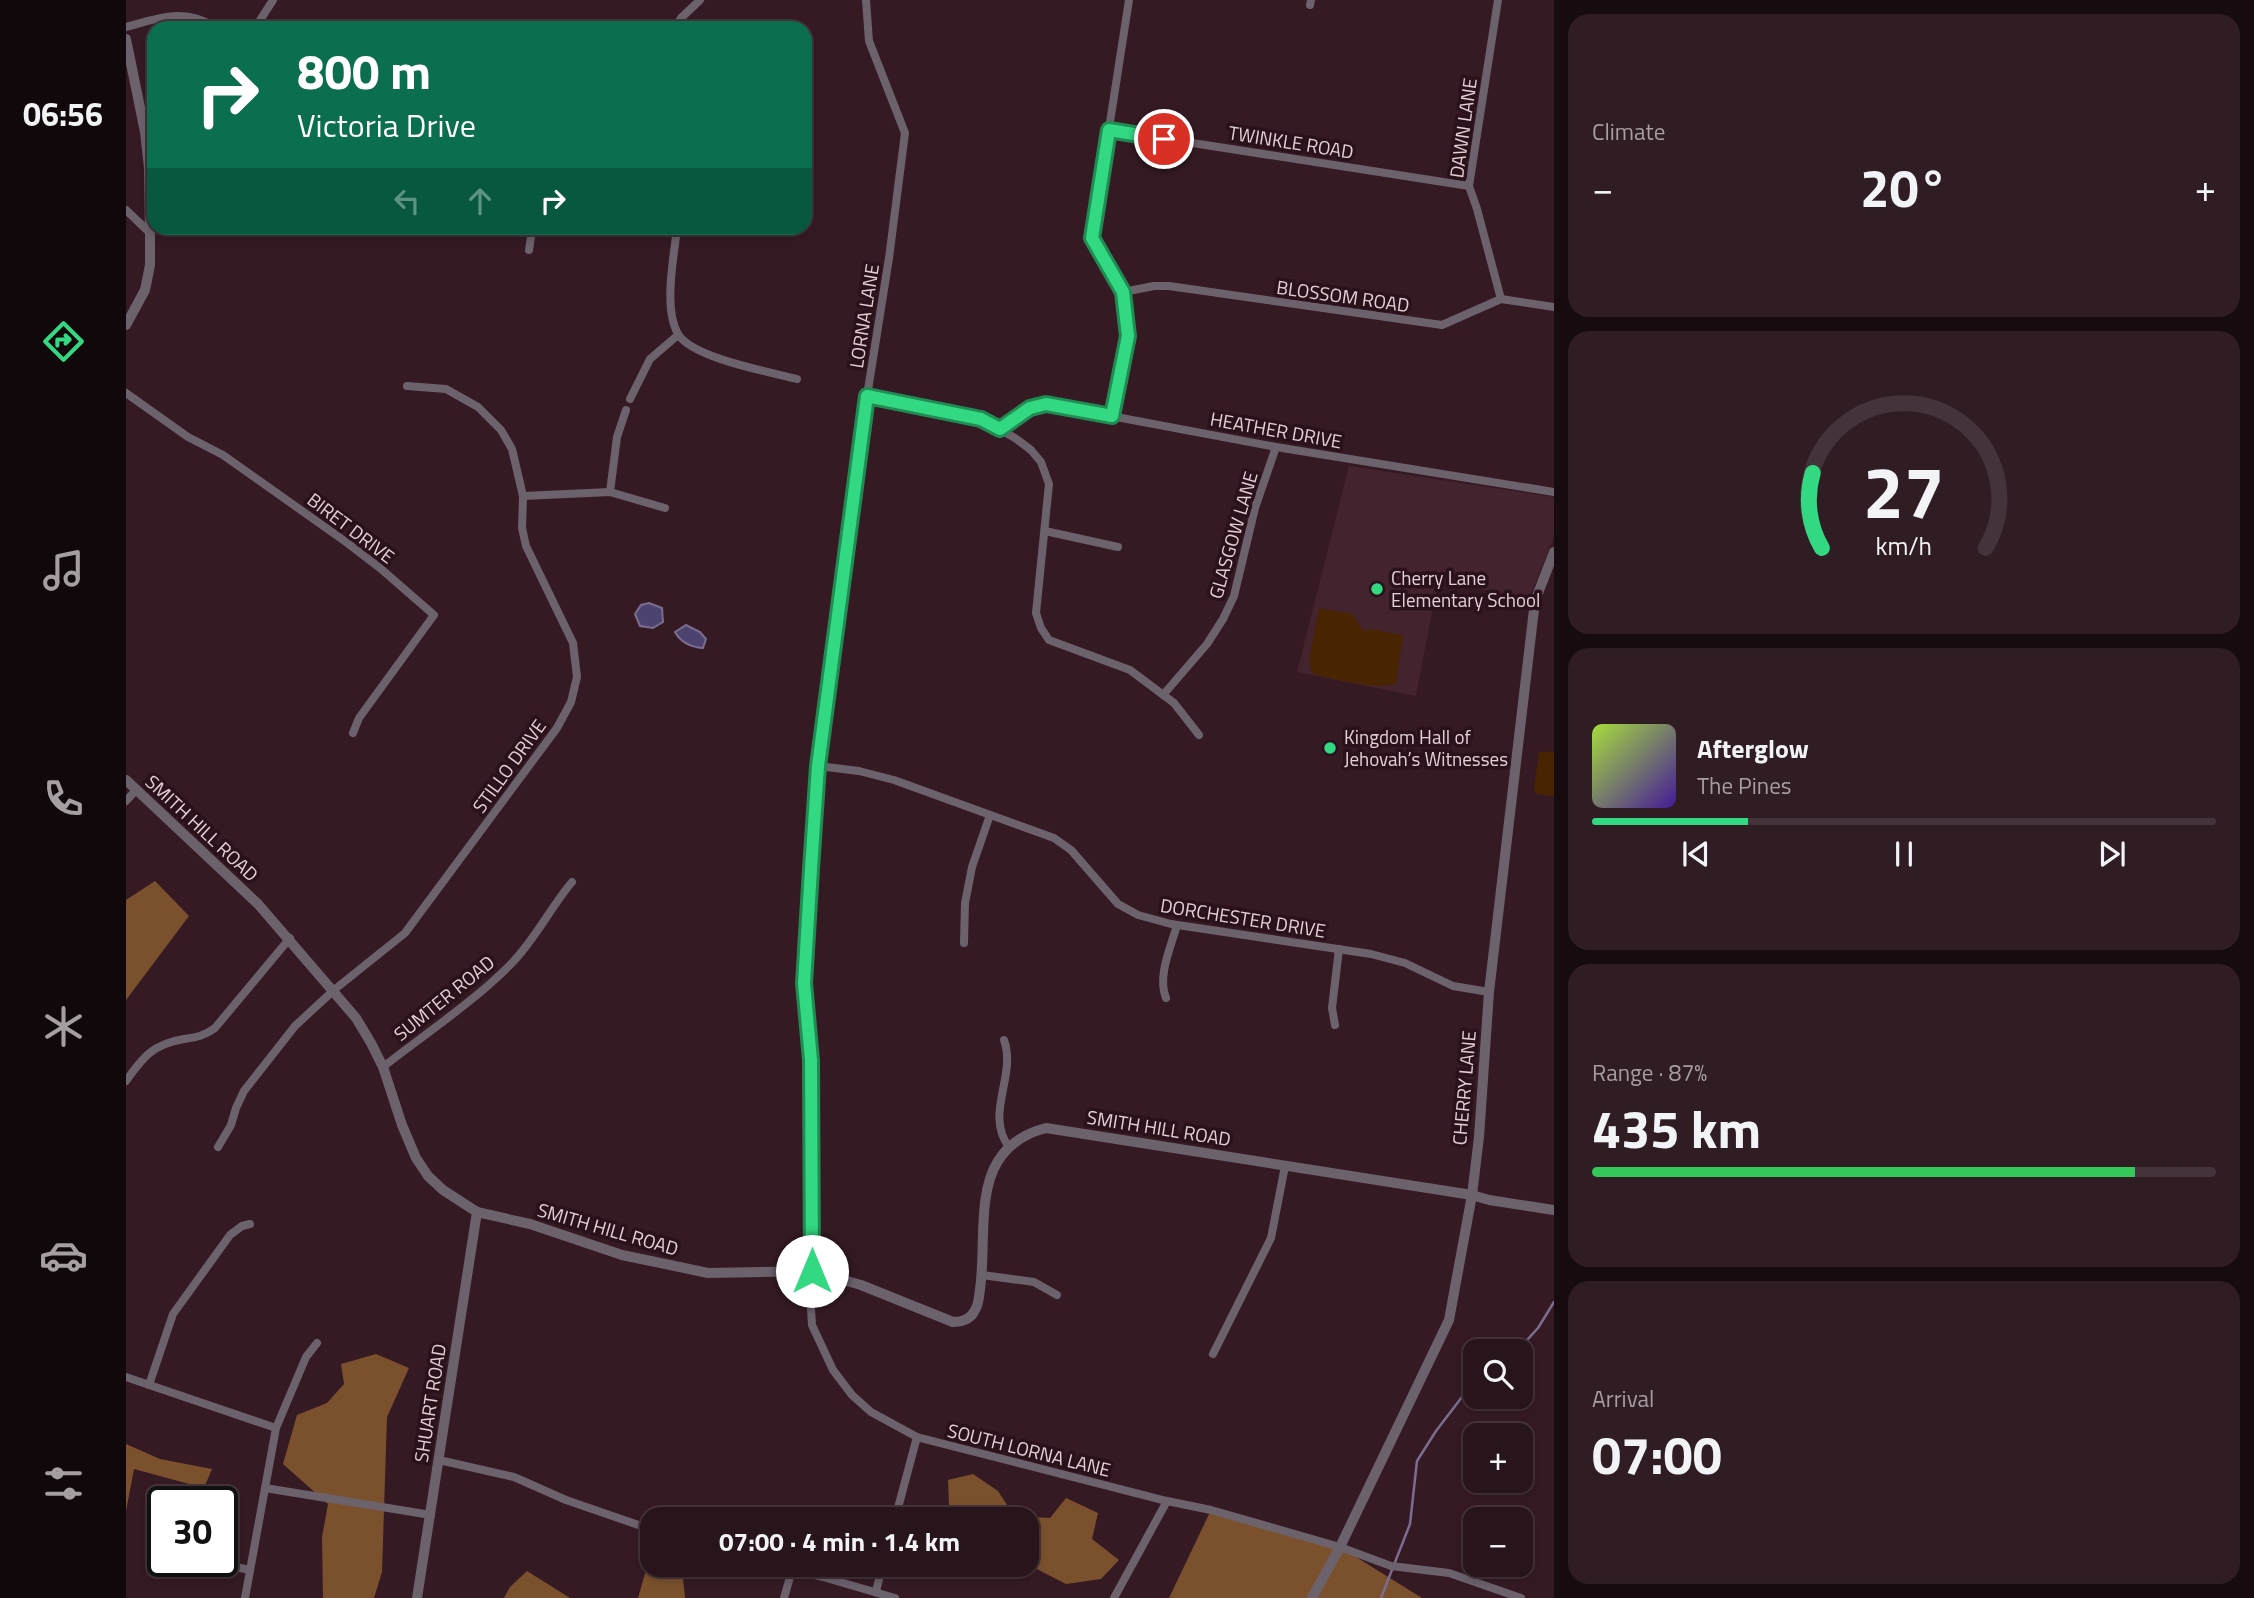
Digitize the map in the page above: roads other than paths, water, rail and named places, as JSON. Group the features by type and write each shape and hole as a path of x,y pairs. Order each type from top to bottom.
{"street":[{"path":"260,21 273,0"},
{"path":"679,21 700,0"},
{"name":"LORNA LANE","path":"812,1271 811,1060 804,983 818,766 905,133 869,41 866,0"},
{"path":"1112,416 1128,336 1123,292 1092,238 1129,0"},
{"name":"DAWN LANE","path":"1498,0 1469,186 1501,299"},
{"path":"148,21 171,15 192,17 201,21"},
{"path":"126,27 147,21"},
{"path":"126,39 147,150"},
{"name":"TWINKLE ROAD","path":"1109,130 1469,186"},
{"path":"126,210 147,230"},
{"path":"126,325 145,290 150,265 150,235"},
{"path":"529,250 530,235"},
{"path":"676,235 670,295 672,316 678,335 690,347 709,356 797,379"},
{"name":"BLOSSOM ROAD","path":"1123,292 1169,286 1442,326 1501,299"},
{"path":"1501,299 1554,307"},
{"path":"630,399 650,359 678,335"},
{"name":"STILLO DRIVE","path":"218,1147 231,1125 244,1091 295,1026 334,990 405,933 556,729 571,702 577,677 573,643 526,546 522,528 523,496 512,449 501,430 478,407 446,390 407,386"},
{"name":"BIRET DRIVE","path":"126,393 188,437 223,455 346,542 434,615 359,718 353,733"},
{"path":"867,396 981,419 1031,450 1041,462 1049,484 1036,613 1041,628 1049,640 1130,670 1174,703 1199,735"},
{"name":"HEATHER DRIVE","path":"1000,429 1030,408 1046,404 1276,447 1554,492"},
{"path":"610,492 617,437 626,410"},
{"name":"GLASGOW LANE","path":"1163,695 1207,644 1234,596 1255,508 1276,447"},
{"path":"523,496 610,492 665,508"},
{"path":"1045,531 1118,547"},
{"name":"CHERRY LANE","path":"1312,1598 1340,1547 1449,1321 1472,1195 1479,1137 1489,992 1535,601 1554,552"},
{"name":"DORCHESTER DRIVE","path":"818,766 859,771 894,780 1054,838 1071,850 1118,904 1138,915 1177,925 1339,949 1405,963 1453,986 1489,992"},
{"name":"SMITH HILL ROAD","path":"126,780 258,904 334,990 366,1034 383,1067 416,1158 428,1176 443,1190 477,1212 530,1224 622,1255 677,1268 708,1273 812,1271 861,1285 953,1322 962,1322 971,1316 976,1308 982,1275 986,1197 991,1176 1009,1147 1032,1132 1046,1128 1554,1210"},
{"path":"126,801 136,790"},
{"path":"964,943 967,891 972,867 990,815"},
{"name":"SUMTER ROAD","path":"383,1067 512,964 572,882"},
{"path":"1166,998 1162,990 1162,980 1177,925"},
{"path":"126,1081 152,1049 167,1043 204,1037 215,1028 289,938"},
{"path":"1335,1025 1332,1008 1339,949"},
{"path":"1004,1040 1008,1060 998,1124 1001,1136 1009,1147"},
{"path":"1213,1354 1271,1238 1285,1166"},
{"name":"SHUART ROAD","path":"418,1598 477,1212"},
{"path":"149,1385 173,1314 230,1235 242,1226 250,1224"},
{"name":"SOUTH LORNA LANE","path":"812,1271 812,1325 833,1370 852,1395 872,1412 916,1437 1211,1510 1340,1547 1391,1566 1449,1573 1521,1598"},
{"path":"982,1275 1034,1282 1056,1295"},
{"path":"245,1598 276,1428 306,1357 317,1343"},
{"path":"126,1377 276,1428"},
{"path":"898,1507 916,1437"},
{"path":"439,1460 514,1477 566,1500 640,1526"},
{"path":"265,1488 430,1515"},
{"path":"1114,1598 1167,1501"},
{"path":"238,1568 250,1570"},
{"path":"784,1598 790,1577"},
{"path":"820,1577 895,1598"},
{"path":"876,1591 880,1577"}],"waterway":[{"path":"1528,1339 1554,1302"},
{"path":"1381,1598 1410,1524 1417,1461 1463,1396"}],"place":[{"name":"Cherry Lane Elementary School","path":"1377,589"},
{"name":"Kingdom Hall of Jehovah’s Witnesses","path":"1330,748"}]}
